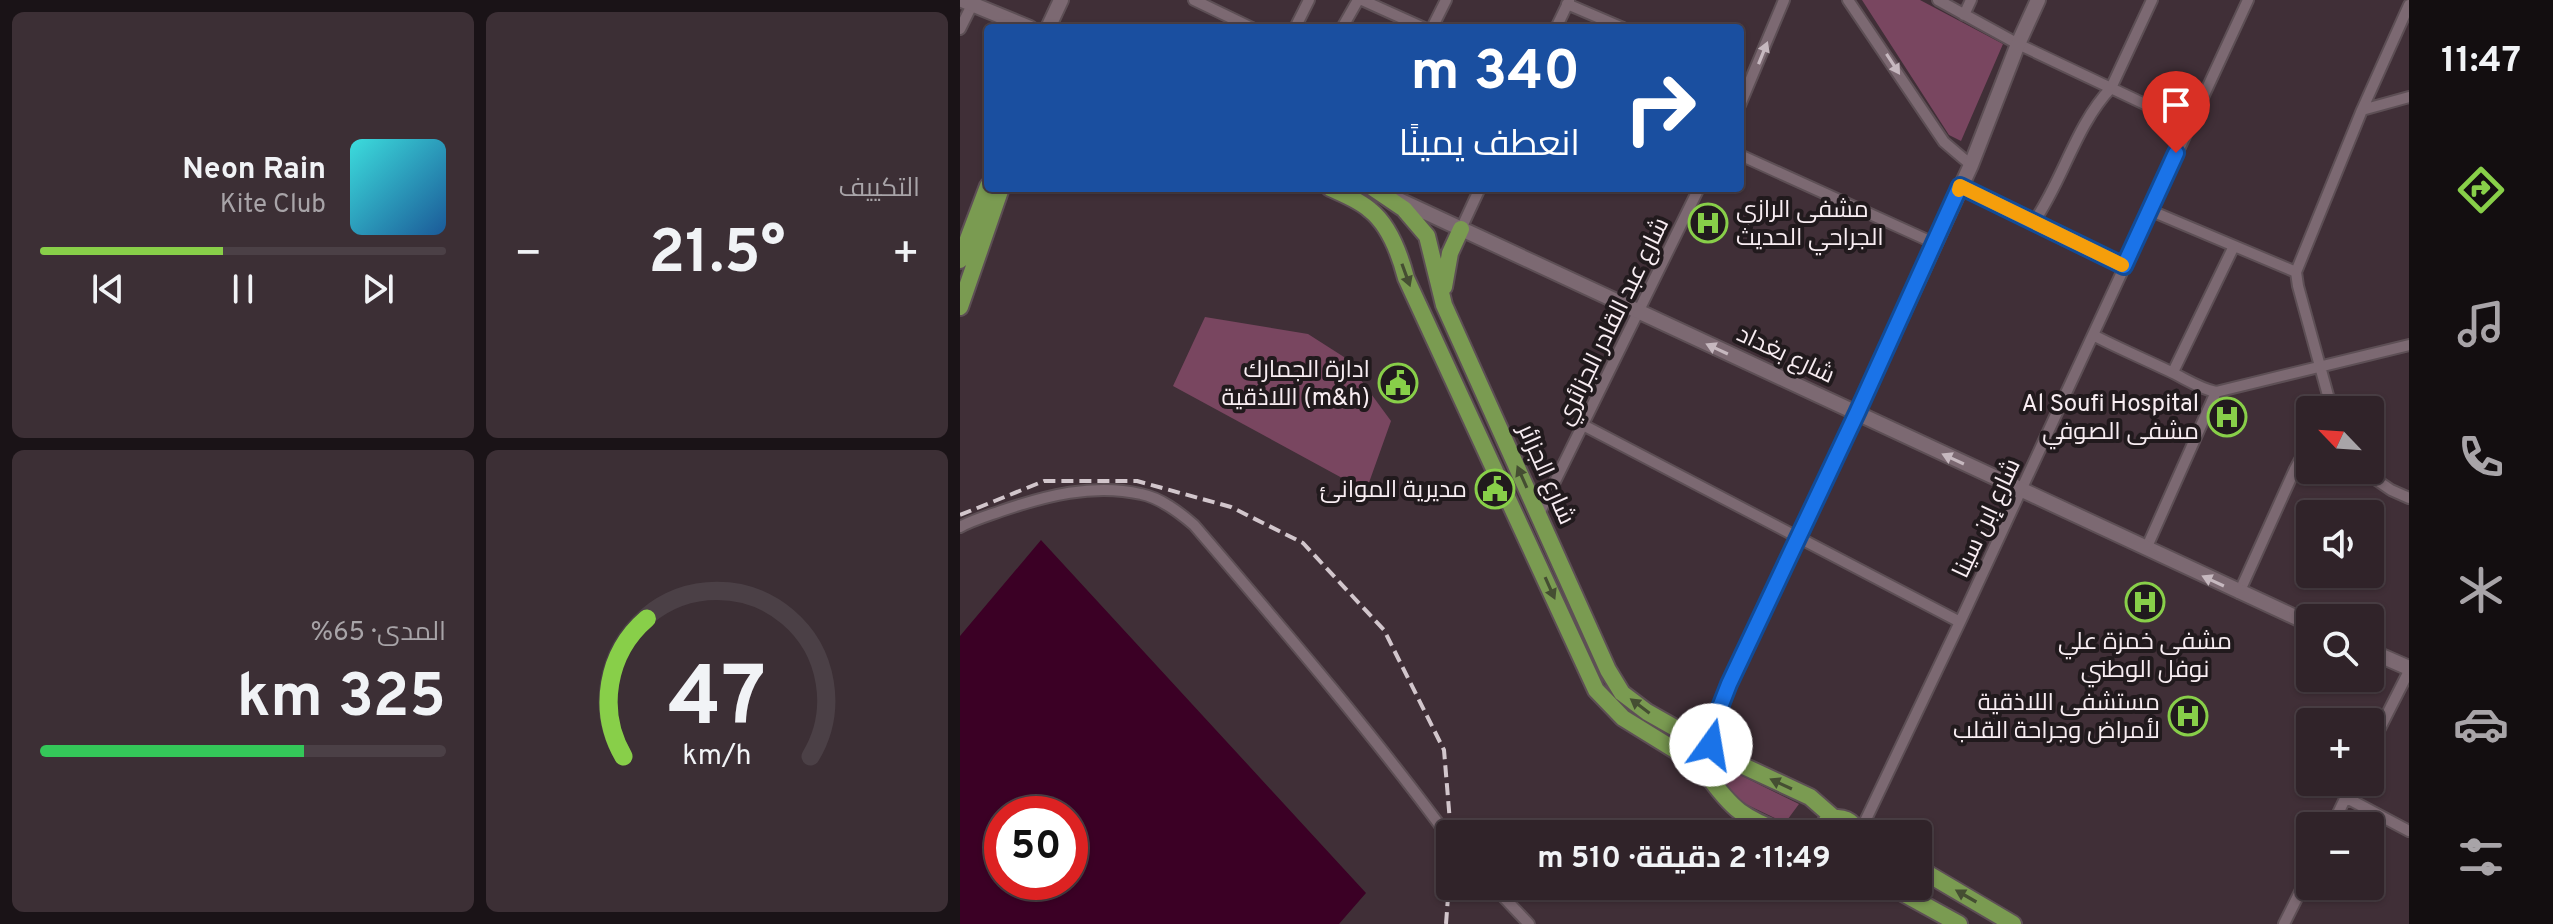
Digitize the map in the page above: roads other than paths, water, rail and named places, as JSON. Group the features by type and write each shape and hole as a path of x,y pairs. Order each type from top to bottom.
{"main road":[{"path":"1050,24 1061,0"},
{"path":"1709,746 1729,684 1971,165 2038,0"},
{"path":"967,2 1020,24"},
{"path":"960,260 986,192"},
{"path":"960,307 1000,192"},
{"name":"شارع الجزائر","path":"1338,192 1369,208 1379,218 1392,241 1406,278 1596,690 1623,718 1701,768"},
{"name":"شارع الجزائر","path":"1381,192 1412,217 1427,236 1444,305 1608,670 1622,693 1647,712 1709,746"},
{"name":"شارع بغداد","path":"1382,192 2296,618"},
{"path":"1444,305 1446,266 1461,229"},
{"path":"1526,534 1539,514"},
{"path":"2384,658 2409,670"},
{"path":"1590,680 1608,670"},
{"path":"1751,820 1726,801 1701,768 1699,751 1709,746 1720,749 1724,757 1810,797 1834,818"},
{"path":"1701,768 1720,770 1724,757"},
{"path":"1830,820 1848,820"},
{"path":"1932,876 2013,924"},
{"path":"1915,900 1959,924"}],"street":[{"path":"1194,0 1208,3 1245,24"},
{"path":"1297,24 1309,0"},
{"path":"1345,24 1360,0 1415,24"},
{"path":"1434,24 1446,0"},
{"path":"1745,80 1784,0"},
{"path":"1848,0 1944,142 1971,165"},
{"path":"1938,0 2018,44 2189,125"},
{"path":"1964,15 1971,0"},
{"path":"2033,223 2072,147 2102,97 2111,88 2152,0"},
{"name":"شارع إبن سينا","path":"1866,820 2248,0"},
{"path":"960,29 967,2"},
{"path":"1558,24 1568,2 1615,24"},
{"path":"2328,396 2296,272 2409,5"},
{"path":"2362,110 2409,97"},
{"path":"1744,157 1934,243"},
{"path":"1960,186 2124,266"},
{"path":"1461,229 1478,192"},
{"name":"شارع عبد القادر الجزائري","path":"1539,514 1697,192"},
{"path":"2149,210 2296,272"},
{"path":"2173,372 2234,246"},
{"path":"2093,335 2200,388 2216,392 2409,345"},
{"path":"2146,549 2216,392"},
{"path":"1583,425 1960,622"},
{"path":"2239,593 2296,467"},
{"path":"2382,484 2409,498"},
{"path":"960,527 1063,492 1142,494 1175,509 1194,525 1298,647 1436,820"},
{"path":"2384,720 2409,670"},
{"path":"2338,812 2345,797 2409,831"},
{"path":"1506,900 1529,924"},
{"path":"2284,924 2296,900"}],"railway":[{"path":"960,515 1044,481 1137,481 1231,507 1303,543 1384,630 1444,750 1450,820"},
{"path":"1446,924 1448,900"}],"place":[{"name":"مشفى الرازي الجراحي الحديث","path":"1708,223"},
{"name":"ادارة الجمارك اللاذقية (m&h)","path":"1398,383"},
{"name":"Al Soufi Hospital مشفى الصوفي","path":"2227,417"},
{"name":"مديرية الموانئ","path":"1495,489"},
{"name":"مشفى خمزة علي نوفل الوطني","path":"2145,602"},
{"name":"مستشفى اللاذقية لأمراض وجراحة القلب","path":"2188,716"}]}
